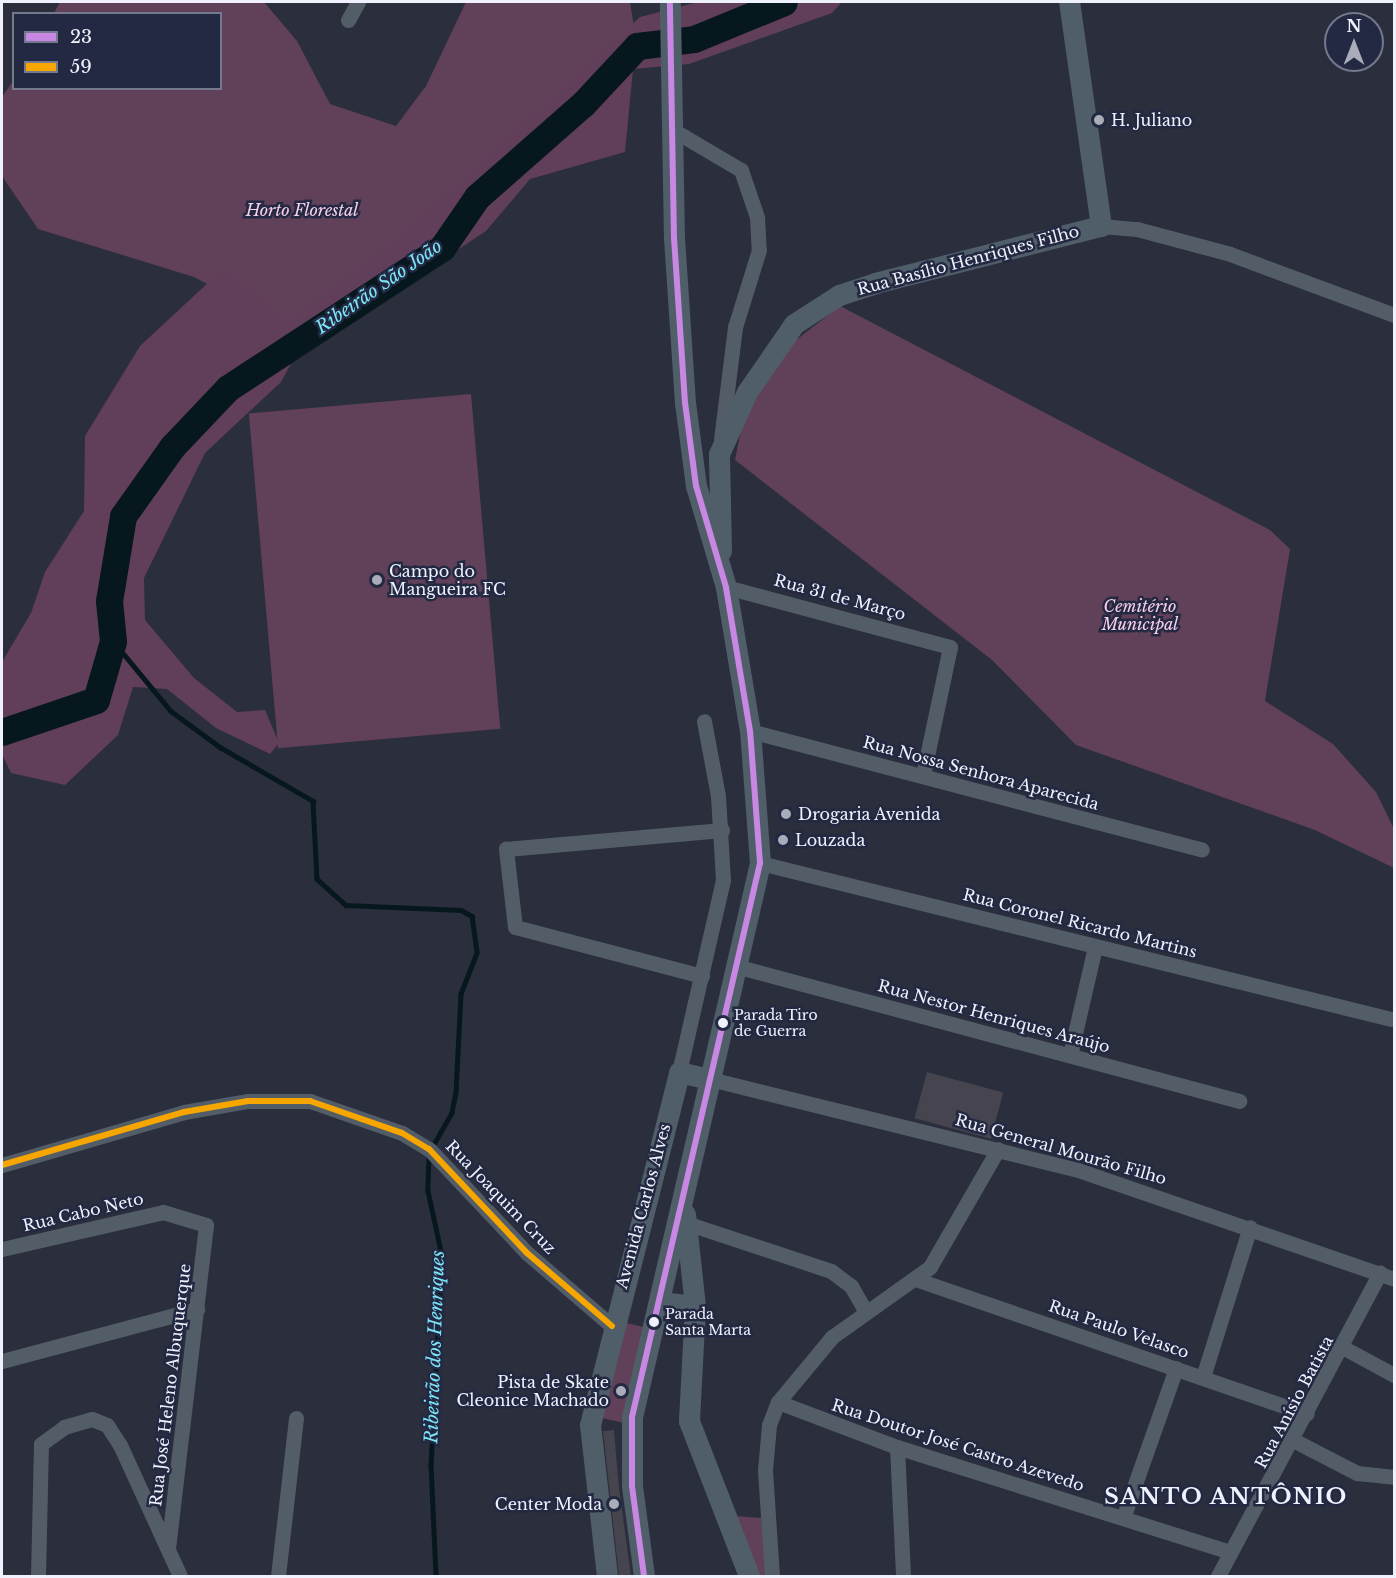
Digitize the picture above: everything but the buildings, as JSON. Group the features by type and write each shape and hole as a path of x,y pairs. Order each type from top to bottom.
{"street":[{"path":"348,20 358,2"},
{"path":"670,2 685,403 696,486 720,560"},
{"path":"1069,2 1101,226"},
{"path":"673,130 741,170 757,217 759,250 735,327 719,454"},
{"name":"Rua Basílio Henriques Filho","path":"720,560 719,454 774,346 816,307 875,283 1101,226 1137,229 1230,254 1395,315"},
{"name":"Avenida Carlos Alves","path":"644,1576 632,1485 632,1417 710,1079 739,967 760,863 750,731 720,560"},
{"name":"Rua 31 de Março","path":"726,586 944,642 950,647 950,665 923,775"},
{"path":"704,721 722,830 723,880 679,1072 710,1079"},
{"name":"Rua Nossa Senhora Aparecida","path":"750,731 1202,850"},
{"path":"702,976 520,930 510,915 506,849 722,830"},
{"name":"Rua Coronel Ricardo Martins","path":"760,863 1391,1019"},
{"path":"1070,1055 1095,947"},
{"name":"Rua Nestor Henriques Araújo","path":"739,967 1239,1101"},
{"name":"Avenida Carlos Alves","path":"607,1576 589,1445 612,1326 679,1072"},
{"name":"Rua General Mourão Filho","path":"710,1079 998,1149 1121,1182 1387,1276"},
{"name":"Rua Joaquim Cruz","path":"4,1161 184,1112 281,1098 320,1104 420,1143 447,1163 527,1252 612,1326"},
{"path":"772,1576 765,1470 769,1425 778,1402 832,1337 865,1310 918,1280 998,1149"},
{"path":"683,1199 694,1306 689,1421 749,1576"},
{"name":"Rua Cabo Neto","path":"2,1249 163,1212 206,1226"},
{"path":"686,1223 831,1271 851,1286 865,1310"},
{"name":"Rua José Heleno Albuquerque","path":"168,1549 206,1226"},
{"path":"1203,1377 1250,1227"},
{"name":"Rua Anísio Batista","path":"1218,1576 1344,1348 1387,1276"},
{"name":"Rua Paulo Velasco","path":"918,1280 1307,1414"},
{"path":"661,1293 694,1306"},
{"path":"2,1361 197,1309"},
{"path":"1344,1348 1395,1375"},
{"path":"1123,1518 1176,1368"},
{"name":"Rua Doutor José Castro Azevedo","path":"778,1402 897,1447 1230,1552"},
{"path":"278,1576 296,1418"},
{"path":"38,1576 38,1453 45,1438 64,1427 92,1419 107,1425 180,1576"},
{"path":"1293,1440 1357,1473 1395,1477"},
{"path":"897,1447 903,1576"}],"green space":[{"name":"Horto Florestal","path":"60,2 264,2 297,41 330,104 396,126 426,86 466,2 630,2 637,46 298,344 270,317 194,277 38,229 2,176 2,97 12,82 12,90 222,90 222,12 55,12"},
{"name":"Cemitério Municipal","path":"840,306 1270,530 1290,549 1265,701 1333,744 1376,792 1394,829 1394,868 1315,830 1076,745 992,660 735,460 743,420 782,351"},
{"name":"Campo do Mangueira FC","path":"471,394 500,729 278,748 249,413"},
{"name":"Pista de Skate Cleonice Machado","path":"622,1322 647,1328 625,1423 600,1417"},
{"path":"733,1516 761,1518 766,1576 758,1576"}],"shaded area":[{"path":"698,2 842,2 832,13 689,64 633,69 625,152 530,179 486,231 294,358 281,382 205,453 144,578 145,620 194,678 237,712 265,710 279,743 270,754 216,728 167,689 133,687 118,735 65,785 11,773 2,754 2,662 31,613 45,572 84,511 85,436 140,346 225,267 288,319 391,242 640,17"}],"waterway":[{"name":"Ribeirão São João","path":"2,732 96,700 113,641 109,601 123,516 172,447 228,388 442,248 477,197 583,104 637,46 694,39 784,2"},
{"name":"Ribeirão dos Henriques","path":"113,641 171,711 220,747 313,801 317,879 346,905 461,910 472,916 477,953 461,994 456,1092 452,1113 432,1148"},
{"name":"Ribeirão dos Henriques","path":"429,1156 428,1191 442,1256 431,1465 436,1576"}],"transit line":[{"name":"23","path":"644,1576 632,1486 632,1417 760,863 750,731 726,587 696,486 685,403 674,239 670,2"},
{"name":"59","path":"2,1165 184,1112 248,1101 310,1101 402,1133 429,1149 527,1253 612,1326"}],"place":[{"name":"H. Juliano","path":"1099,120"},
{"name":"Campo do Mangueira FC","path":"377,580"},
{"name":"Drogaria Avenida","path":"786,814"},
{"name":"Louzada","path":"783,840"},
{"name":"Parada Tiro de Guerra","path":"723,1023"},
{"name":"Parada Santa Marta","path":"654,1322"},
{"name":"Pista de Skate Cleonice Machado","path":"621,1391"},
{"name":"Center Moda","path":"614,1504"}],"district":[{"name":"SANTO ANTÔNIO","path":"1226,1497"}]}
